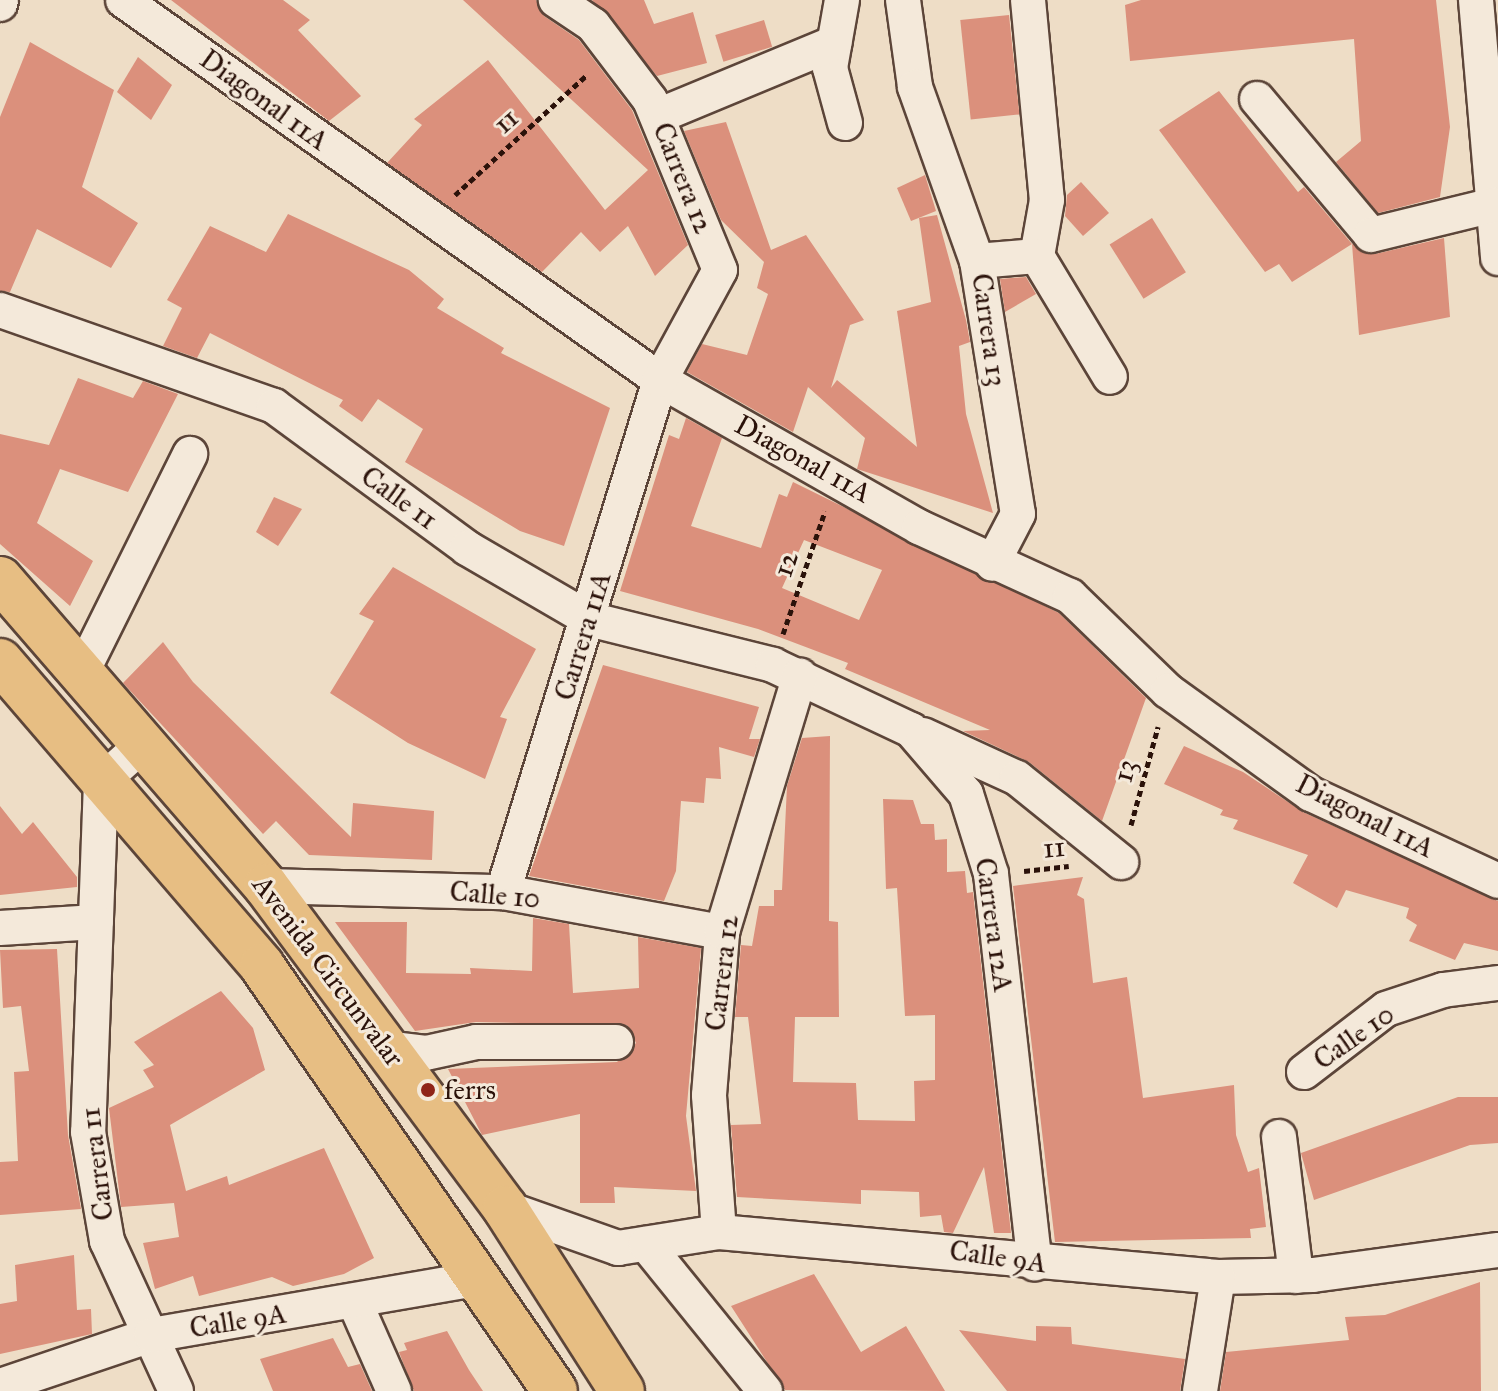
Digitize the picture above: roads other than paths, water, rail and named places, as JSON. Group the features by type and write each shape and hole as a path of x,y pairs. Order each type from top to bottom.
{"main road":[{"name":"Avenida Circunvalar","path":"0,579 80,676 266,886 505,1208 622,1391"},
{"name":"Avenida Circunvalar","path":"0,661 262,966 482,1278 555,1391"}],"street":[{"name":"Carrera 12","path":"556,0 593,25 658,116 720,270 660,380"},
{"path":"842,0 830,68 845,123"},
{"path":"903,0 915,87 977,261"},
{"name":"Carrera 13","path":"992,564 1018,514 977,261 1037,256 1047,200 1028,0"},
{"path":"1476,0 1498,258"},
{"name":"Diagonal 11A","path":"147,6 428,220 660,380 992,564 1087,608 1168,691 1311,794 1498,881"},
{"path":"658,116 834,43"},
{"path":"1257,99 1371,235 1495,215"},
{"path":"1037,256 1110,377"},
{"name":"Calle 11","path":"0,310 274,406 467,548 589,619 786,671"},
{"name":"Carrera 11A","path":"503,892 660,380"},
{"path":"80,676 190,454"},
{"name":"Carrera 12","path":"719,1232 709,1095 722,932 786,671"},
{"name":"Carrera 12A","path":"786,671 911,730 966,794 991,874 1035,1264"},
{"path":"911,730 1017,778 1121,862"},
{"path":"0,928 96,922 101,782 141,746"},
{"name":"Calle 10","path":"266,886 503,892 722,932"},
{"name":"Carrera 11","path":"96,922 88,1132 107,1241 176,1391"},
{"name":"Calle 10","path":"1304,1072 1386,1009 1443,990 1498,983"},
{"path":"386,1048 426,1053 476,1042 616,1042"},
{"path":"1279,1137 1296,1276"},
{"name":"Calle 9A","path":"505,1208 618,1248 719,1232 940,1249 1035,1264 1218,1277 1296,1276 1498,1250"},
{"path":"646,1244 765,1391"},
{"path":"1200,1391 1218,1277"},
{"name":"Calle 9A","path":"0,1386 151,1335 355,1303 482,1278"},
{"path":"355,1303 394,1391"}],"place":[{"name":"ferrs","path":"428,1090"}]}
